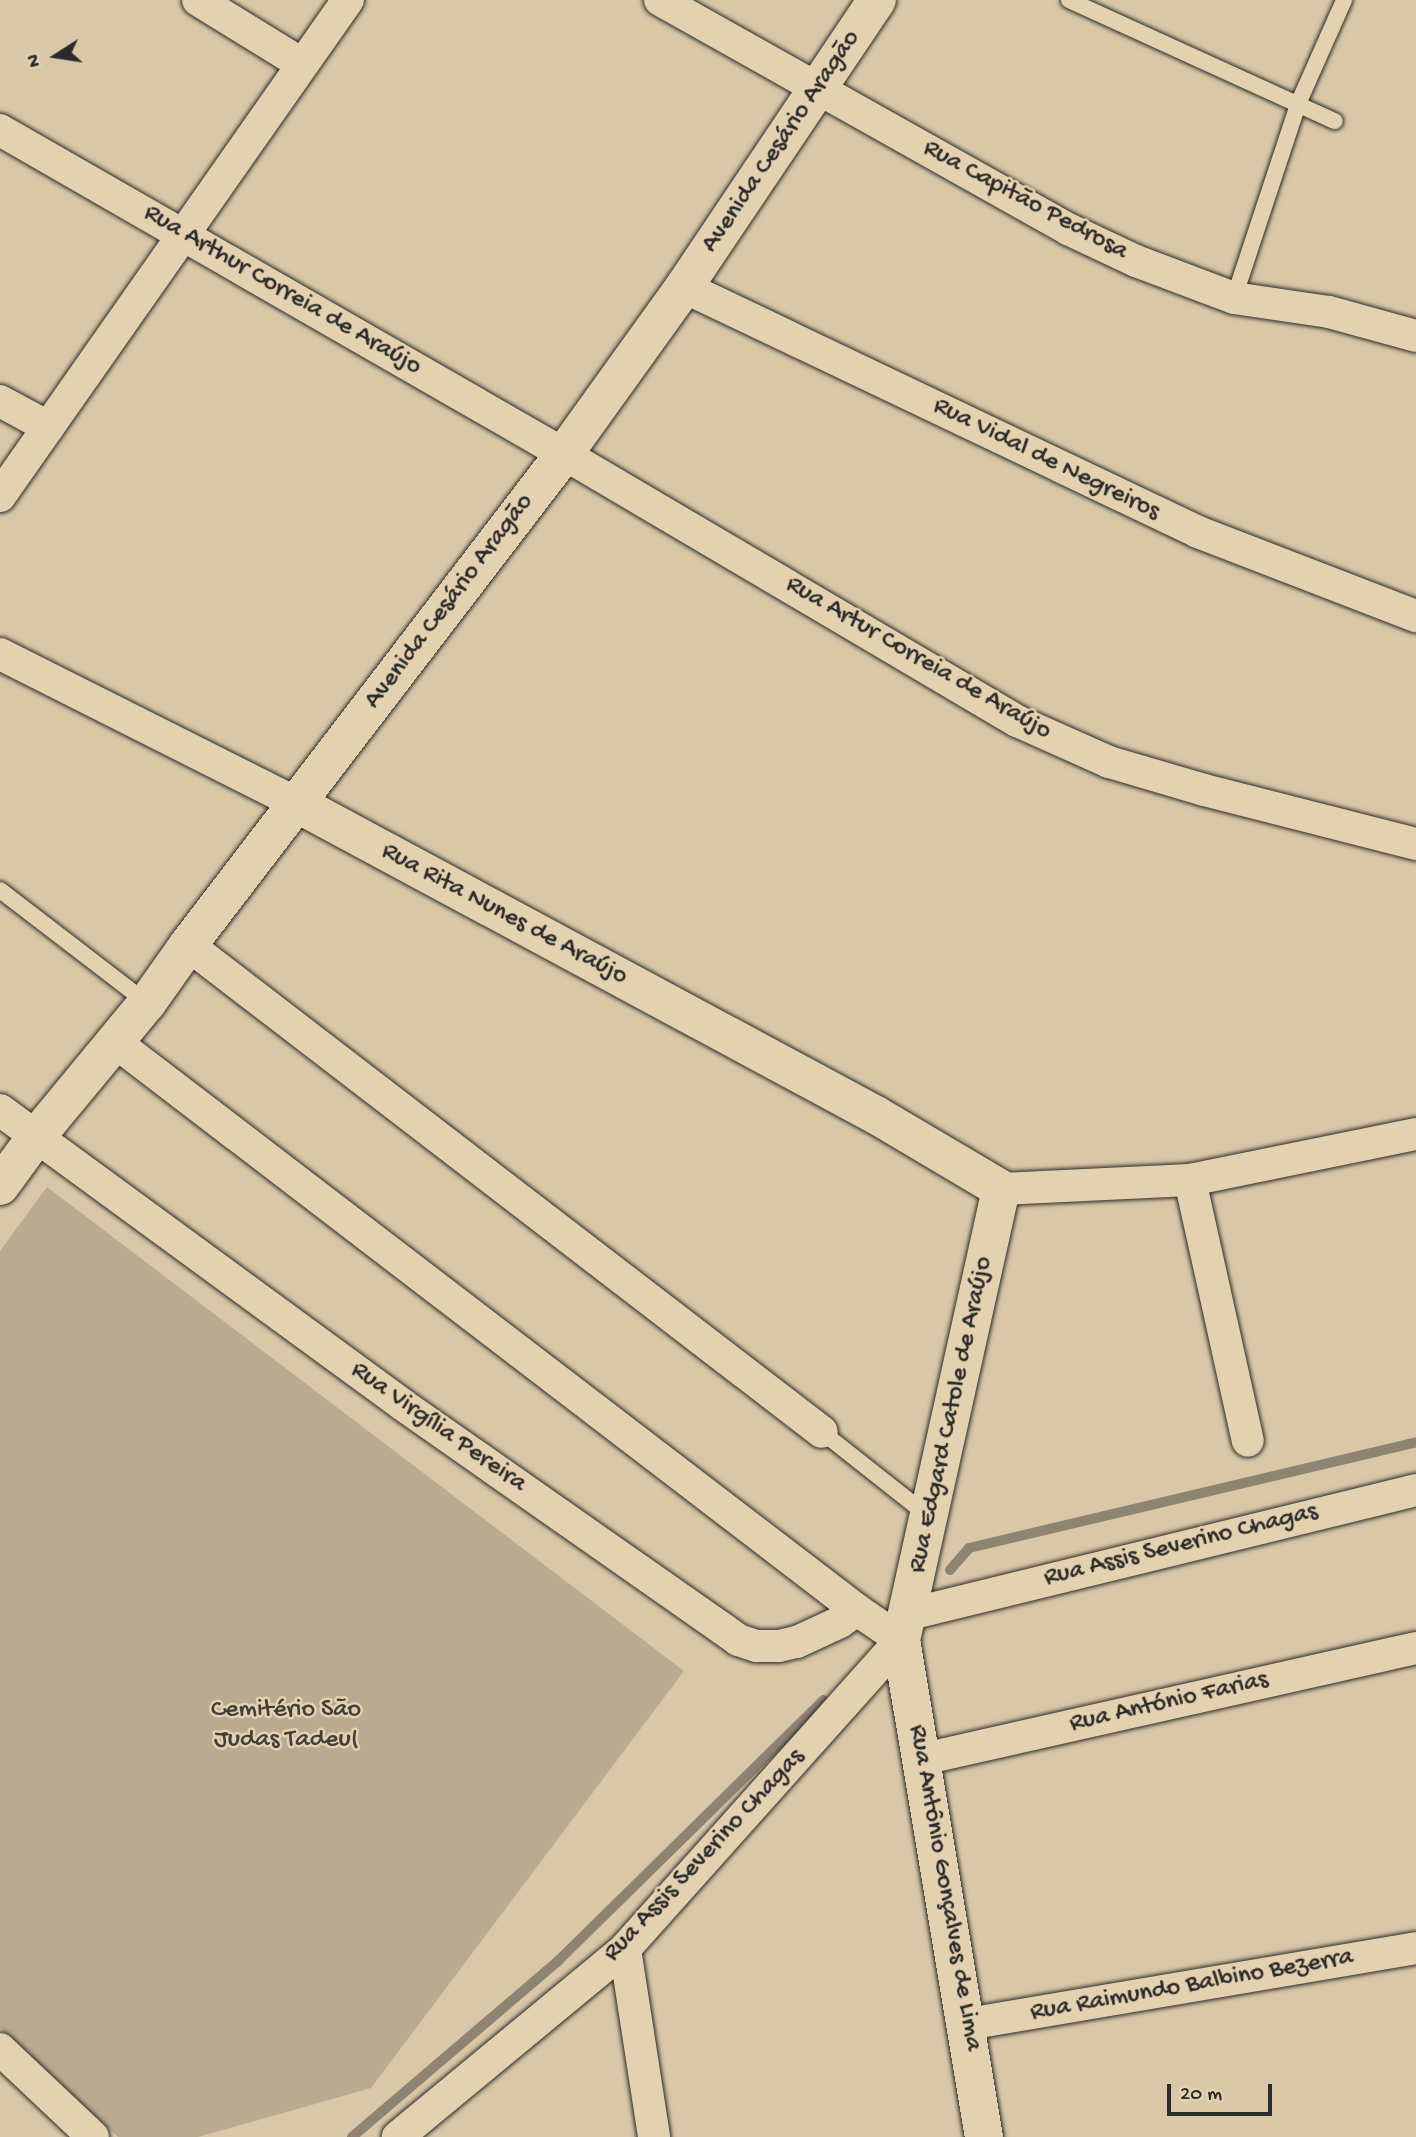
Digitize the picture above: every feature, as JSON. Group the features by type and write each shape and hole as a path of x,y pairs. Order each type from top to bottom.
{"street":[{"path":"198,0 302,64"},
{"path":"0,496 348,0"},
{"name":"Rua Capitão Pedrosa","path":"660,0 1068,229 1136,261 1234,298 1329,312 1416,335"},
{"name":"Avenida Cesário Aragão","path":"0,1186 36,1137 148,1003 188,945 564,454 684,287 877,0"},
{"name":"Rua Arthur Correia de Araújo","path":"0,130 564,454"},
{"name":"Rua Vidal de Negreiros","path":"684,287 1198,532 1416,616"},
{"path":"0,401 48,427"},
{"name":"Rua Artur Correia de Araújo","path":"564,454 1017,721 1109,762 1204,790 1416,844"},
{"name":"Rua Rita Nunes de Araújo","path":"0,654 296,803 876,1115 1001,1189"},
{"path":"188,945 822,1432"},
{"path":"116,1042 857,1610 904,1627"},
{"name":"Rua Virgília Pereira","path":"0,1110 403,1405 738,1640 757,1646 779,1646 797,1642 840,1622 857,1610"},
{"path":"1001,1189 1190,1180 1416,1134"},
{"path":"1190,1180 1248,1441"},
{"name":"Rua Edgard Catole de Araújo","path":"904,1627 1001,1189"},
{"name":"Rua Assis Severino Chagas","path":"398,2137 625,1949 904,1627 1416,1490"},
{"name":"Rua Antônio Gonçalves de Lima","path":"904,1627 984,2137"},
{"name":"Rua António Farias","path":"923,1759 1416,1648"},
{"name":"Rua Raimundo Balbino Bezerra","path":"967,2024 1416,1948"},
{"path":"625,1949 654,2137"},
{"path":"0,2049 93,2137"}],"lane":[{"path":"1069,0 1335,121"},
{"path":"1234,298 1298,104 1344,0"},
{"path":"0,890 148,1003"},
{"path":"822,1432 930,1517"}],"green space":[{"name":"Cemitério São Judas Tadeu(","path":"47,1187 684,1671 371,2088 198,2137 118,2137 0,2028 0,1251"}],"waterway":[{"path":"950,1570 969,1548 1416,1442"},
{"path":"352,2137 559,1960 824,1700"}]}
